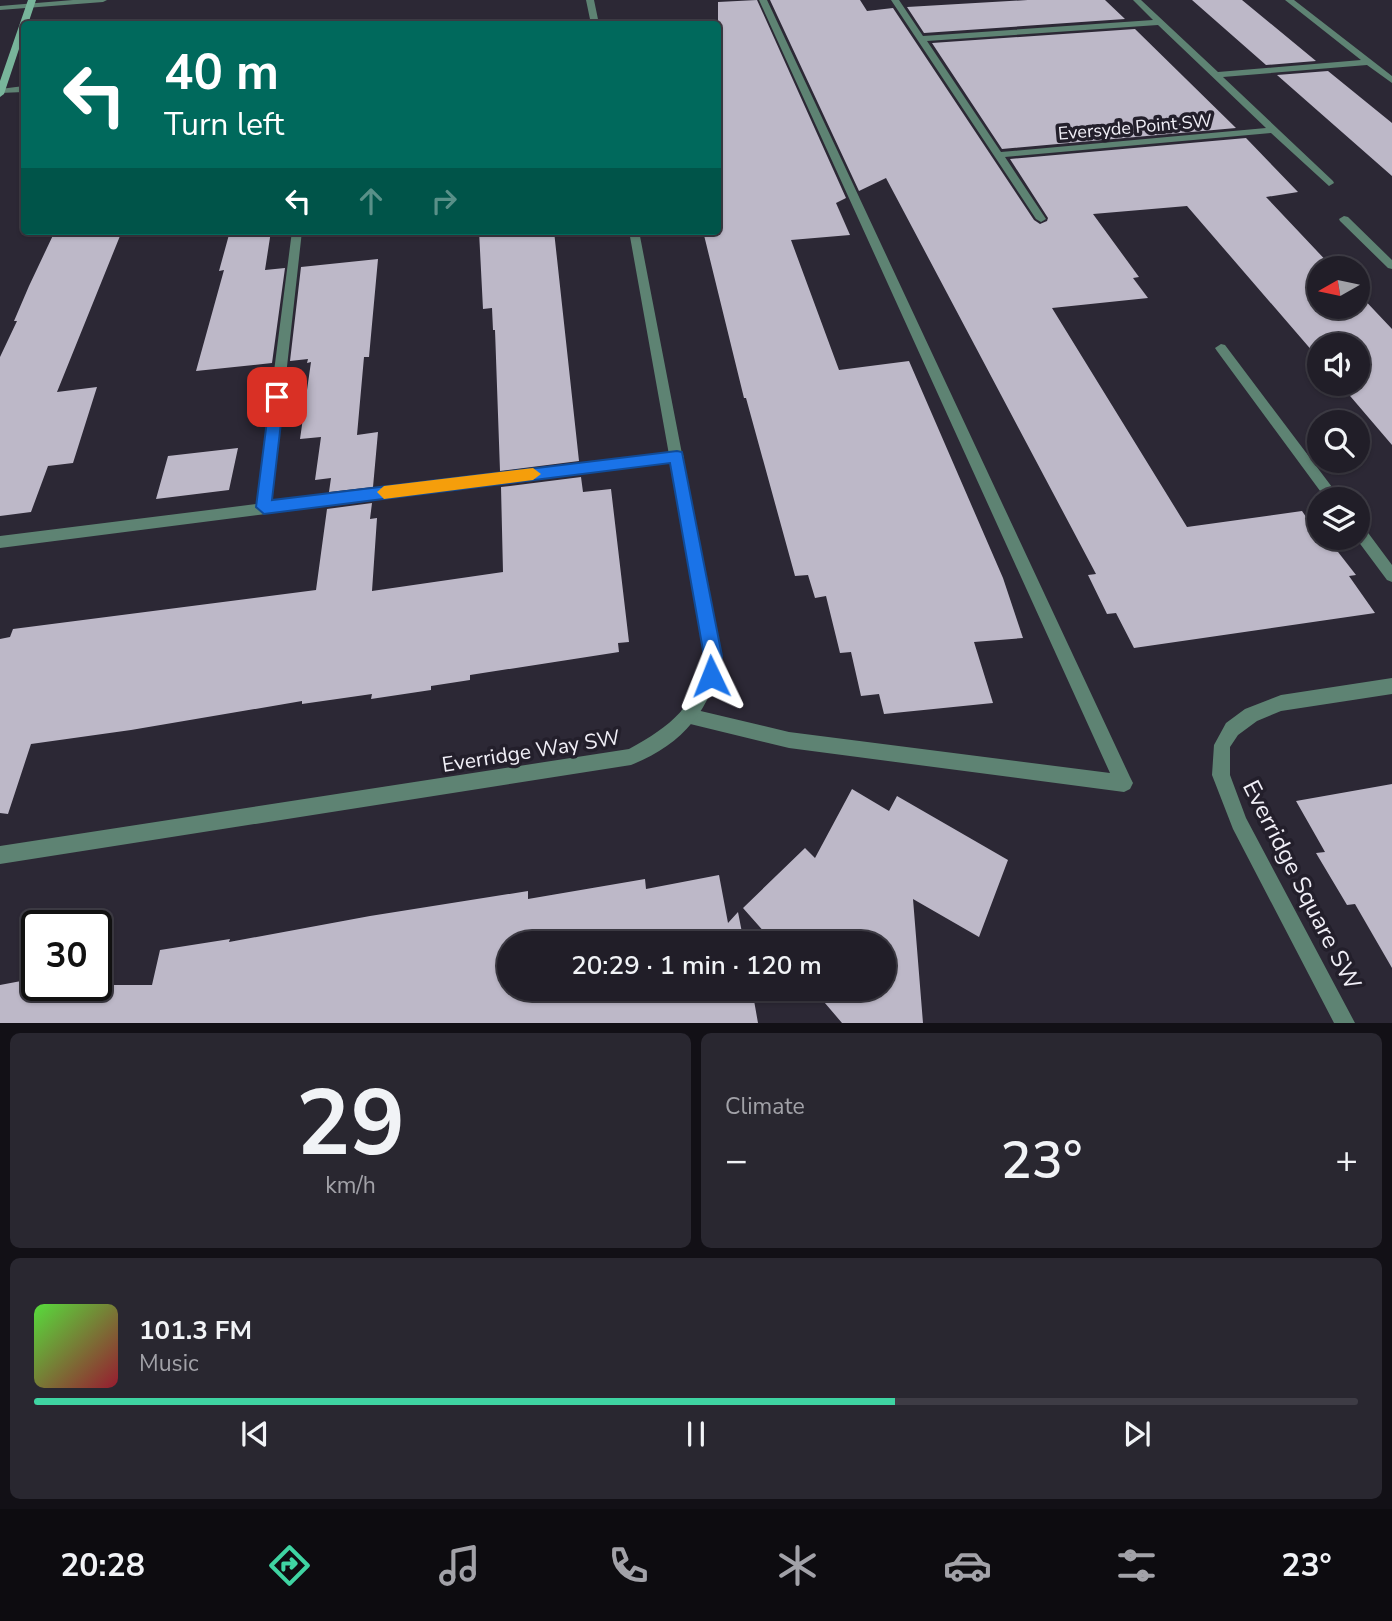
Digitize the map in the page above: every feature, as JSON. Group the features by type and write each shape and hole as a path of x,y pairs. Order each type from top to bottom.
{"street":[{"path":"0,8 31,3 103,0"},
{"path":"590,0 594,21"},
{"path":"688,716 789,740 1124,783 764,0"},
{"path":"895,0 1041,219"},
{"name":"Eversyde Point SW","path":"1137,0 1329,183"},
{"path":"1289,0 1392,80"},
{"path":"25,21 31,3"},
{"path":"921,39 1160,22"},
{"path":"21,33 1,93 21,90"},
{"path":"1216,75 1369,62"},
{"name":"Eversyde Point SW","path":"999,155 1274,130"},
{"path":"1344,219 1392,266"},
{"path":"264,507 297,235"},
{"name":"Everridge Way SW","path":"0,855 631,757 667,738 704,696 711,676 713,656 635,235"},
{"path":"1221,348 1325,487"},
{"path":"0,541 677,457"},
{"path":"1370,546 1392,576"},
{"name":"Everridge Square SW","path":"1345,1023 1239,823 1221,775 1222,745 1231,729 1251,715 1281,703 1392,686"}],"building":[{"path":"757,0 846,198 836,203 850,235 791,240 839,370 909,361 1003,578 1023,638 974,642 993,703 884,714 879,694 861,696 851,652 840,653 826,596 815,598 808,575 795,576 744,398 704,235 721,235 721,21 718,21 718,2"},
{"path":"770,0 860,0 867,11 893,8 1034,220 1040,224 1048,218 1010,159 1246,138 1298,192 1266,197 1322,256 1307,256 1307,319 1370,319 1370,306 1392,329 1392,445 1370,419 1370,410 1362,410 1350,396 1370,396 1370,333 1307,333 1307,345 1187,206 1093,214 1139,277 1133,278 1148,298 1052,308 1187,527 1302,511 1307,518 1307,550 1336,550 1356,575 1349,576 1375,613 1134,648 1116,613 1107,614 1088,575 1096,574 886,178 859,191"},
{"path":"1028,0 1105,0 1125,19 924,33 907,7"},
{"path":"1192,0 1242,0 1316,61 1266,65"},
{"path":"1135,29 1236,128 1002,149 932,43"},
{"path":"1328,71 1392,123 1392,176 1277,75"},
{"path":"53,235 120,235 57,392 97,387 73,463 48,466 31,512 0,516 0,357 17,321 14,321"},
{"path":"229,235 270,235 265,270 285,268 272,363 196,371 224,270 219,271"},
{"path":"479,235 554,235 579,461 500,471 495,330 492,308 483,309"},
{"path":"378,259 369,357 364,357 357,435 378,432 373,487 329,492 331,478 315,480 321,437 300,439 311,362 307,363 308,359 290,361 301,267"},
{"path":"238,448 229,490 156,499 168,456"},
{"path":"581,477 583,492 611,489 629,642 618,643 619,652 470,675 470,680 431,686 431,690 371,699 372,694 302,704 302,701 31,744 8,814 0,813 0,639 10,637 13,629 316,590 327,509 372,503 370,519 377,518 372,591 503,572 501,487"},
{"path":"1392,784 1392,968 1355,904 1347,905 1316,853 1325,852 1296,801"},
{"path":"852,789 889,811 897,796 1008,860 979,937 913,899 923,1023 842,1023 823,1001 896,1001 896,931 763,931 743,908 805,848 815,858"},
{"path":"719,875 728,923 738,912 742,931 497,931 497,1001 754,1001 758,1023 0,1023 0,985 21,981 21,1001 112,1001 112,985 152,985 160,950 230,939 229,942 528,891 528,899 645,879 646,889"}],"slow traffic":[{"path":"384,492 533,474"}],"route":[{"path":"277,397 264,507 677,457 713,656 711,676"}]}
